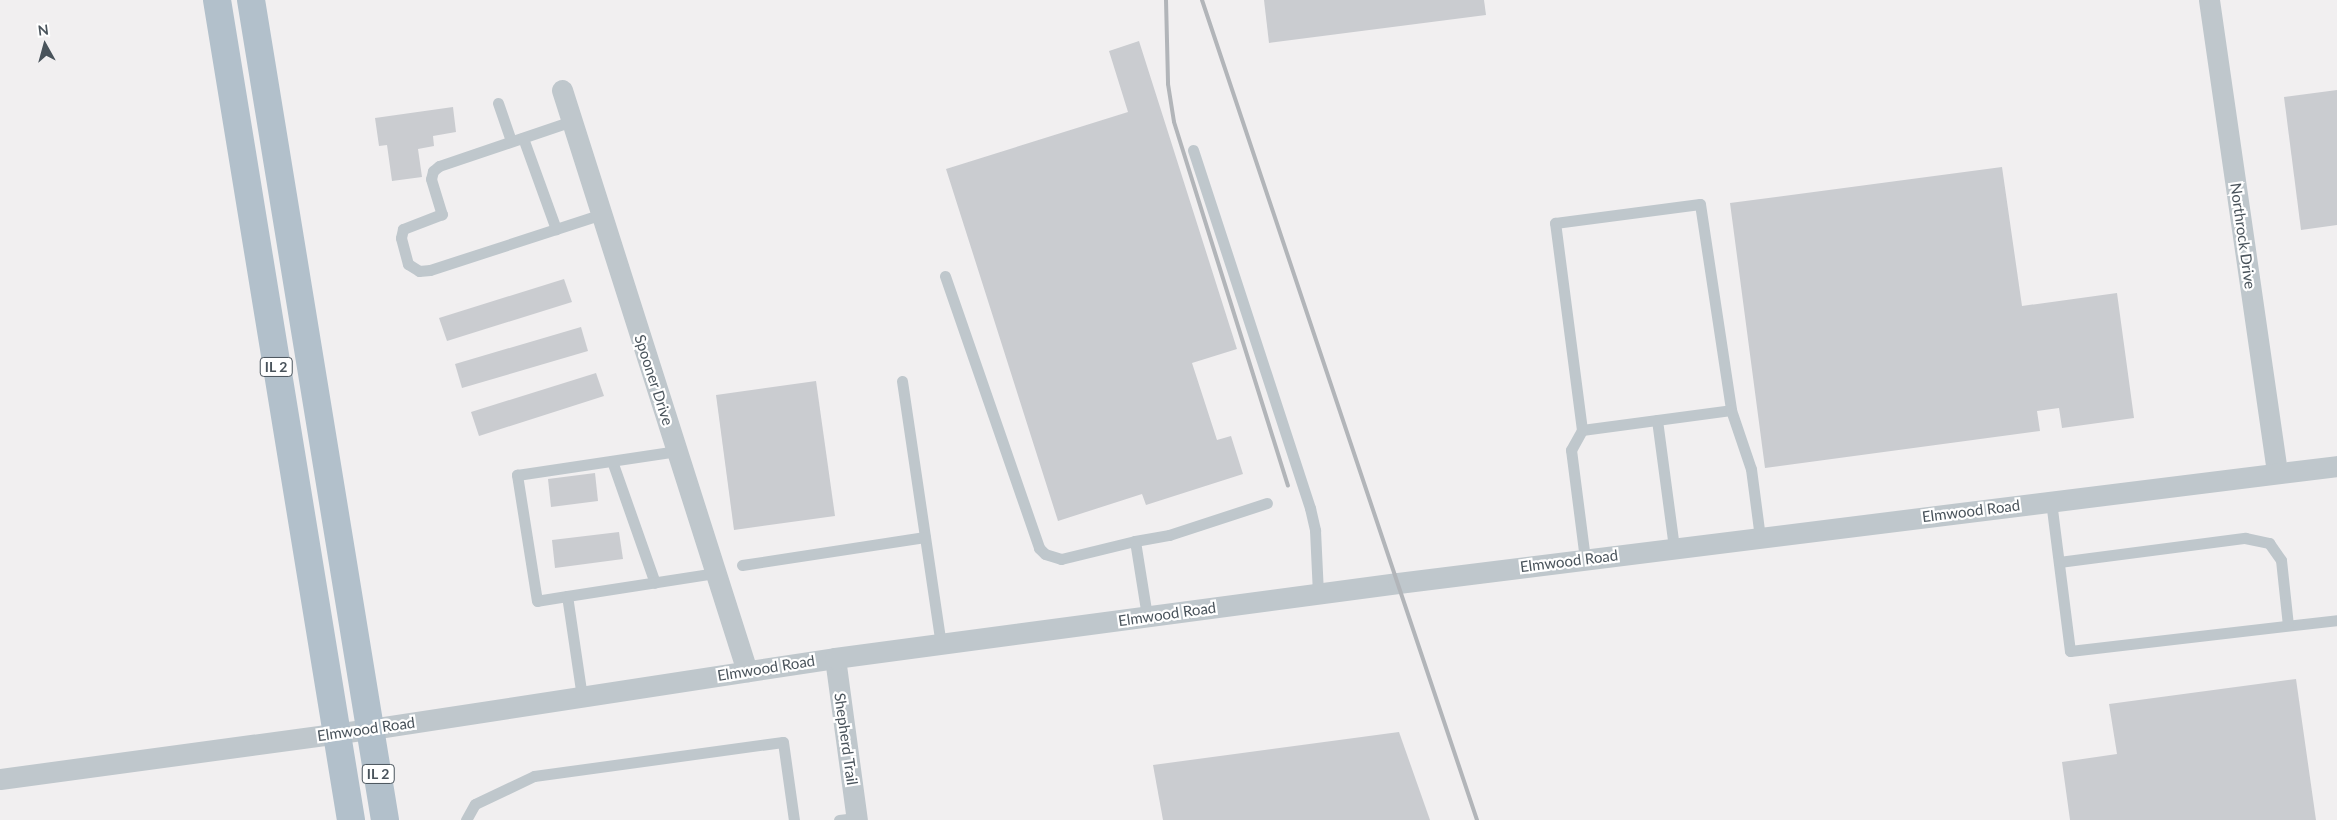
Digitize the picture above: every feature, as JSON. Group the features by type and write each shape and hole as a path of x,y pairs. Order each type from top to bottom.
{"main road":[{"name":"IL 2","path":"217,0 351,820"},
{"name":"IL 2","path":"251,0 385,820"}],"street":[{"name":"Northrock Drive","path":"2209,0 2278,472"},
{"name":"Spooner Drive","path":"562,90 747,671"},
{"name":"Elmwood Road","path":"0,779 370,729 835,658 1147,616 1585,559 2337,466"},
{"name":"Shepherd Trail","path":"835,658 851,819"}],"lane":[{"path":"498,103 511,142"},
{"path":"572,121 439,166 433,171 431,179 442,214 404,229 401,238 408,264 419,271 430,270 602,214"},
{"path":"523,138 556,229"},
{"path":"1193,150 1310,508 1315,530 1318,594"},
{"path":"1585,559 1570,450 1582,430 1555,223 1700,204 1731,410 1751,469 1760,537"},
{"path":"945,276 1039,548 1045,554 1061,558 1169,535 1267,503"},
{"path":"902,382 941,644"},
{"path":"1582,430 1731,410"},
{"path":"1657,420 1674,548"},
{"path":"677,452 517,475 536,601 716,574"},
{"path":"612,461 655,583"},
{"path":"2051,501 2070,651 2337,620"},
{"path":"742,565 925,537"},
{"path":"2059,562 2245,538 2269,543 2281,560 2288,625"},
{"path":"1134,541 1147,616"},
{"path":"567,596 582,697"},
{"path":"466,820 475,804 534,776 783,742 794,820"}],"building":[{"path":"1264,0 1484,0 1486,15 1269,43"},
{"path":"1139,41 1237,349 1192,363 1217,440 1231,436 1243,474 1146,505 1142,494 1058,521 946,169 1128,112 1109,51"},
{"path":"2337,90 2337,225 2301,230 2284,97"},
{"path":"453,107 456,132 433,136 434,146 418,149 422,177 392,181 387,145 379,146 375,118"},
{"path":"2002,167 2022,306 2117,293 2134,418 2062,428 2059,408 2037,411 2040,431 1765,468 1730,203"},
{"path":"564,279 572,302 447,341 439,318"},
{"path":"581,327 588,351 462,388 455,364"},
{"path":"596,373 604,396 479,436 471,412"},
{"path":"816,381 835,516 734,530 716,395"},
{"path":"595,473 598,501 551,507 548,479"},
{"path":"619,532 623,559 555,568 552,540"},
{"path":"2296,679 2316,820 2070,820 2062,762 2117,754 2109,704"},
{"path":"1399,732 1430,820 1163,820 1153,765"}],"railway":[{"path":"1166,0 1168,84 1174,122 1288,486"},
{"path":"1202,0 1477,820"}]}
